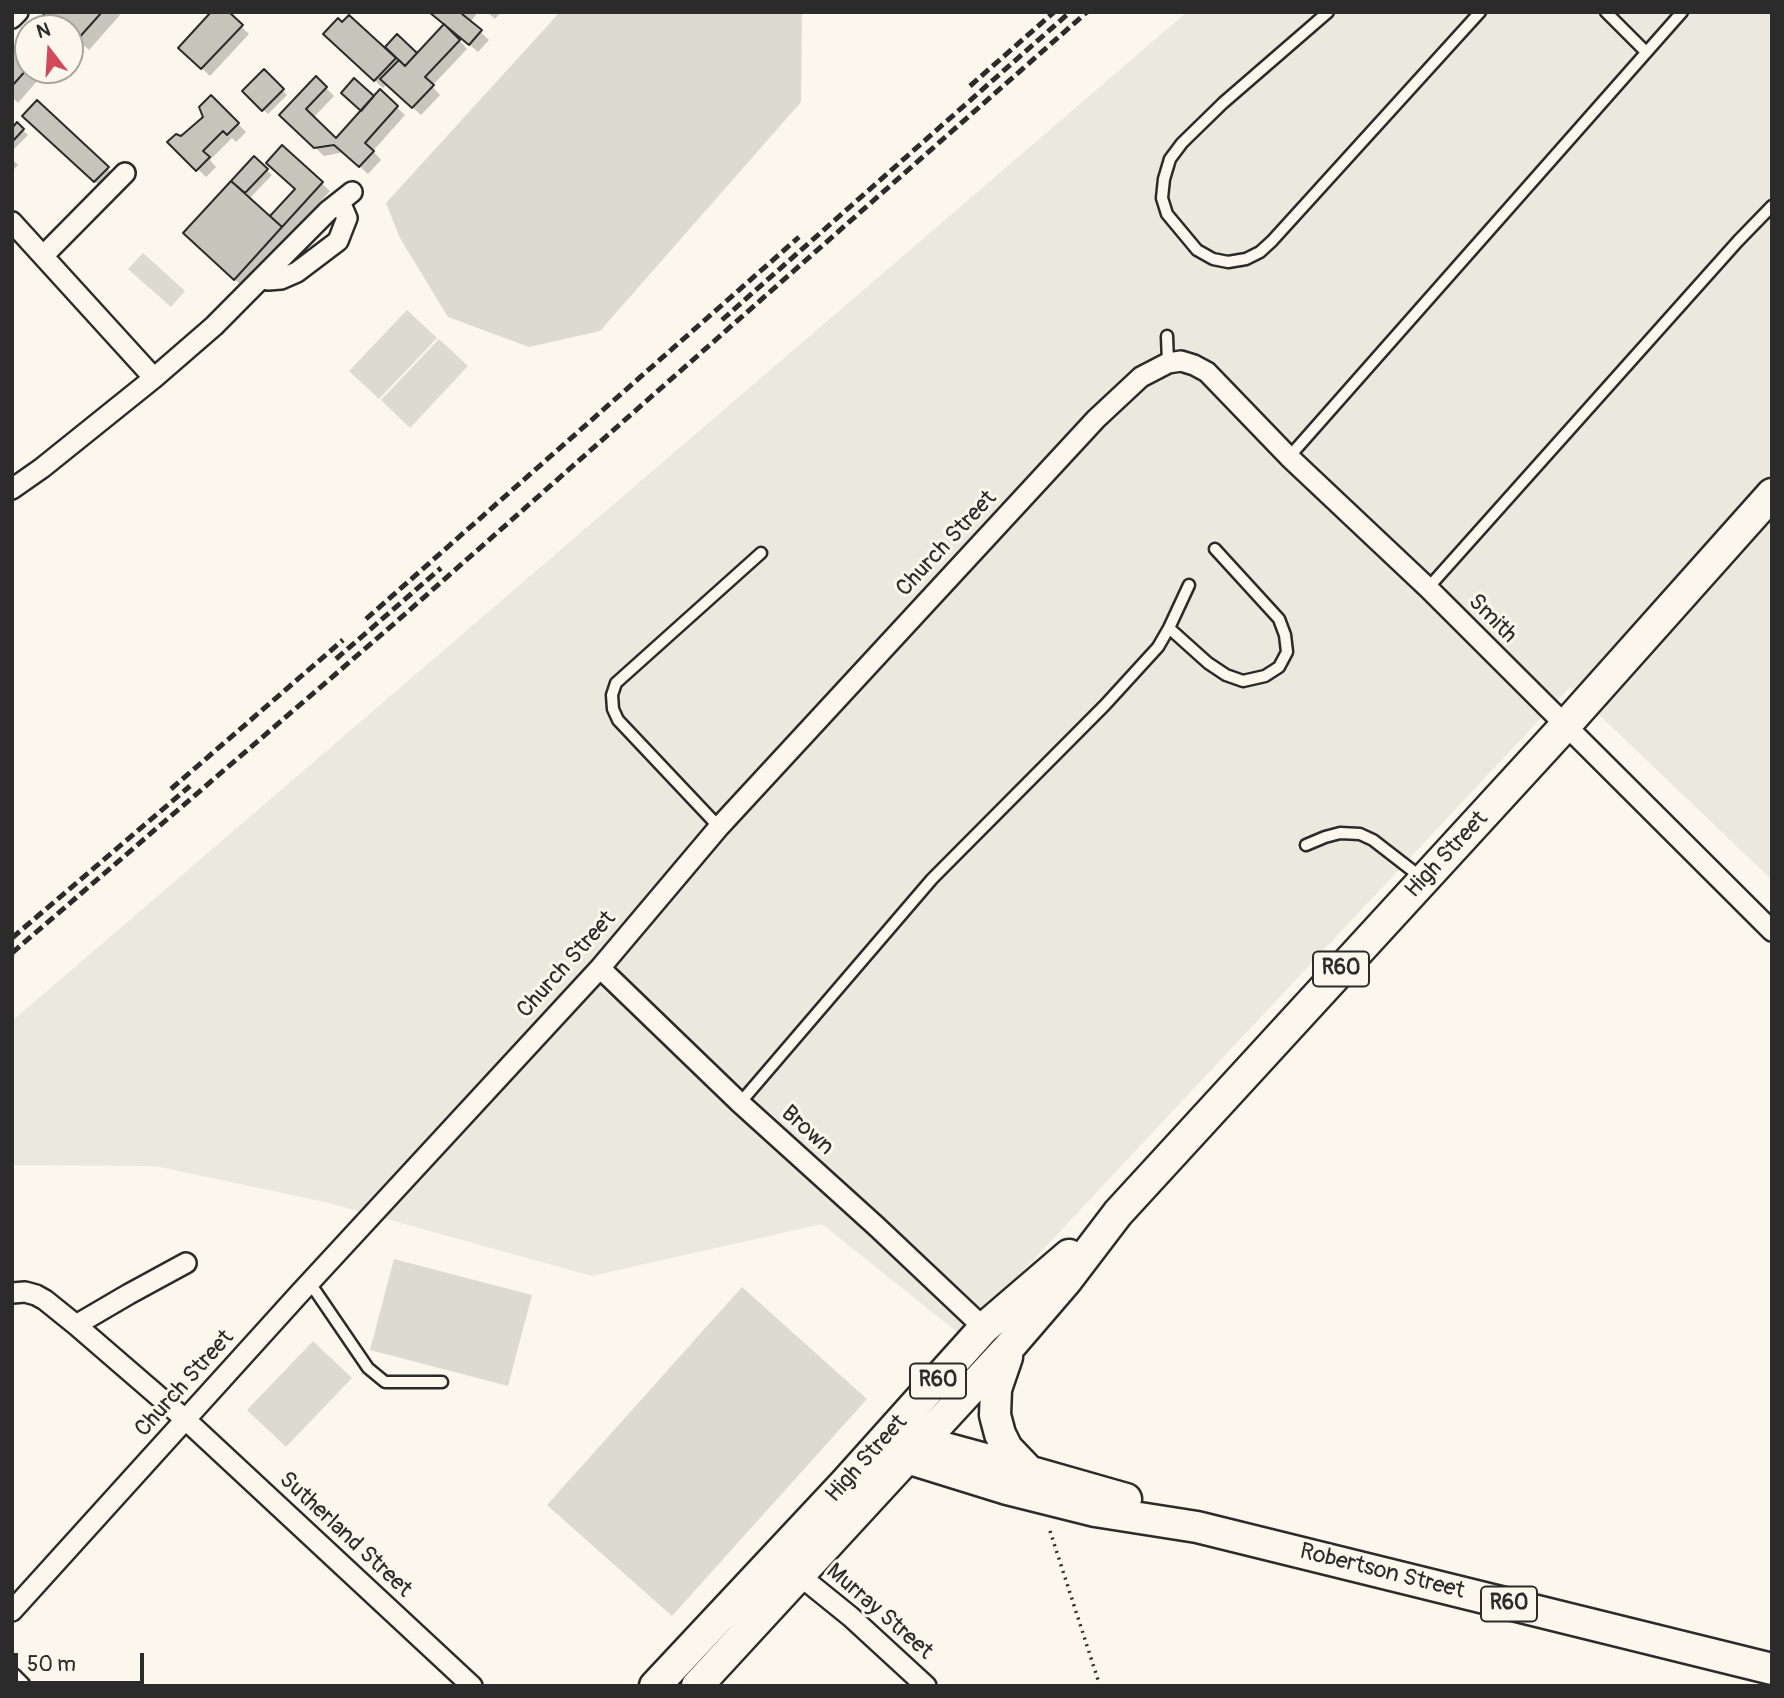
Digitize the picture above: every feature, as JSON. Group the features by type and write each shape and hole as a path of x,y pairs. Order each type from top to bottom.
{"main road":[{"name":"High Street","path":"697,1686 1012,1344 1067,1280 1118,1213 1565,726 1772,494"},
{"name":"High Street","path":"655,1686 883,1442 984,1328 1118,1213"},
{"path":"1012,1344 997,1382 995,1409 1003,1440 1011,1453 1029,1471"},
{"name":"Robertson Street","path":"883,1442 1029,1471 1121,1497 1197,1527"},
{"name":"Robertson Street","path":"914,1450 1007,1489 1095,1511 1197,1527 1772,1669"}],"street":[{"path":"12,18 18,12"},
{"path":"43,256 125,173"},
{"path":"12,489 154,378 214,326 328,211 346,197 347,218 338,241 297,272 281,279 262,278"},
{"path":"12,222 154,378"},
{"name":"Smith","path":"1168,363 1181,361 1207,372 1289,457 1427,588 1772,931"},
{"name":"Church Street","path":"12,1611 600,968 719,827 1096,419 1141,377 1168,363"},
{"name":"Brown","path":"600,968 740,1103 984,1328"},
{"path":"76,1325 186,1263"},
{"name":"Sutherland Street","path":"12,1293 36,1295 76,1325 186,1420 472,1686"},
{"name":"Murray Street","path":"799,1575 851,1617 926,1686"},
{"path":"12,1678 20,1686"}],"lane":[{"path":"1328,12 1223,103 1182,143 1170,159 1162,198 1167,214 1197,250 1213,259 1228,262 1246,259 1260,252 1272,241 1480,12"},
{"path":"1606,12 1646,52"},
{"path":"1289,457 1682,12"},
{"path":"1427,588 1772,206"},
{"path":"1167,336 1168,363"},
{"path":"1169,628 1208,663 1234,678 1243,681 1265,676 1279,667 1287,652 1279,619 1214,548"},
{"path":"719,827 618,720 613,709 612,695 616,683 761,553"},
{"path":"740,1103 932,879 1105,705 1158,647 1189,585"},
{"path":"1306,845 1332,835 1360,834 1373,840 1423,880"},
{"path":"310,1283 368,1368 385,1382 442,1382"}],"path":[{"path":"1051,1531 1100,1686"}],"shaded area":[{"path":"560,12 802,12 801,102 600,331 529,347 448,317 400,238 386,203"},
{"path":"1187,12 1772,12 1772,880 1570,687 962,1336 822,1224 592,1276 325,1202 155,1166 12,1165 12,1021"},
{"path":"143,253 185,291 171,307 128,269"},
{"path":"407,310 437,338 379,399 349,371"},
{"path":"439,339 468,366 410,428 381,400"},
{"path":"394,1259 532,1295 508,1386 370,1350"},
{"path":"742,1287 867,1399 672,1616 547,1505"},
{"path":"313,1341 352,1378 286,1447 247,1410"}],"building":[{"path":"102,12 84,32 84,14 44,14"},
{"path":"211,12 229,12 243,25 201,69 178,48"},
{"path":"429,12 464,12 462,14 482,30 469,45"},
{"path":"349,15 396,58 374,81 323,34 338,18 342,22"},
{"path":"444,24 460,40 425,77 434,85 412,108 380,79 399,60 405,66"},
{"path":"397,34 417,53 405,66 385,47"},
{"path":"14,48 12,86 12,50"},
{"path":"264,69 284,89 262,111 242,91"},
{"path":"316,76 327,87 306,109 336,138 380,89 398,106 365,143 374,151 359,167 334,145 314,148 279,115"},
{"path":"354,78 374,96 361,111 341,93"},
{"path":"211,95 239,123 227,135 223,131 203,151 210,157 196,171 167,142 176,134 181,136 203,117 199,107"},
{"path":"37,100 109,167 94,182 22,116"},
{"path":"17,122 24,129 12,142 12,128"},
{"path":"282,145 323,182 282,227 270,216 295,189 266,163"},
{"path":"254,156 268,169 245,193 231,181"},
{"path":"231,181 282,227 234,280 183,233"}],"railway":[{"path":"970,86 1054,12"},
{"path":"722,320 1070,12"},
{"path":"12,953 396,622 1087,12"},
{"path":"366,619 799,237"},
{"path":"336,659 441,568"},
{"path":"171,789 343,640"},
{"path":"12,938 190,786"}]}
